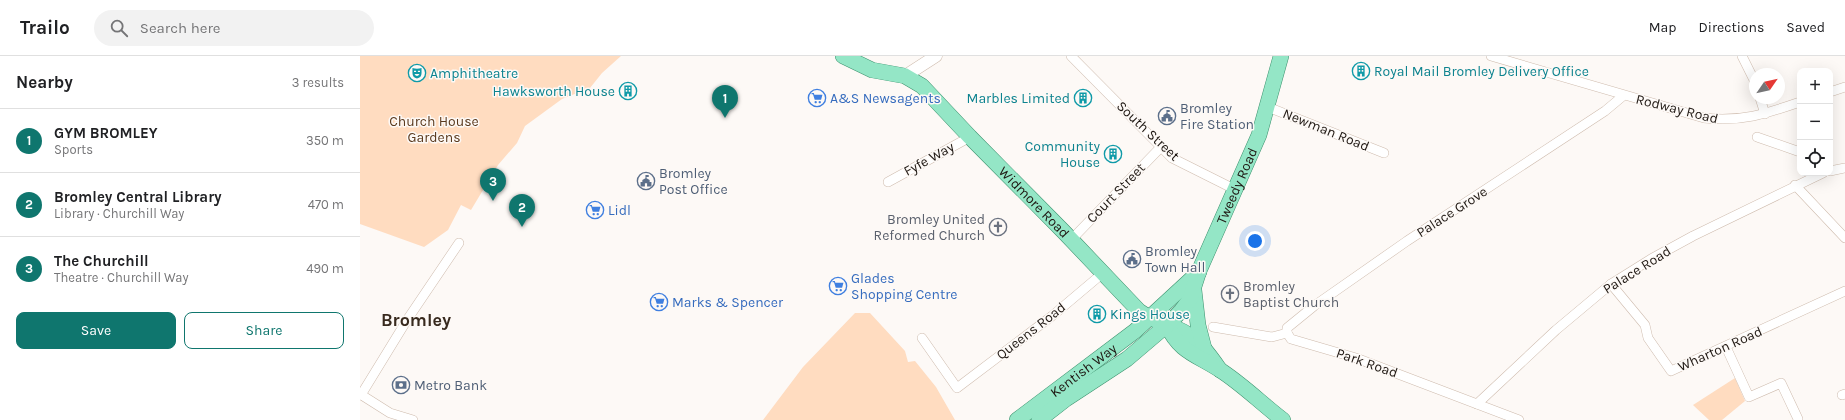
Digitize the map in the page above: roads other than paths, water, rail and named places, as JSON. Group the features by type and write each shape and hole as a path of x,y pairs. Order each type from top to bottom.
{"main road":[{"path":"843,56 872,70 905,76"},
{"name":"Tweedy Road","path":"1272,56 1276,75"},
{"name":"Tweedy Road","path":"1167,325 1186,306 1194,290 1200,271 1259,135 1281,56"},
{"name":"Widmore Road","path":"905,76 914,80 926,89 970,137 1103,273 1138,311 1149,319 1179,330 1204,348 1220,370"},
{"name":"Tweedy Road","path":"1149,319 1200,271"},
{"path":"1194,290 1198,325 1204,348"},
{"name":"Kentish Way","path":"1016,420 1125,339 1149,319"},
{"name":"Widmore Road","path":"1167,325 1175,340 1181,346 1196,358 1220,370 1283,420"},
{"name":"Kentish Way","path":"1039,420 1066,399 1126,360 1167,325"}],"street":[{"path":"905,76 936,56"},
{"name":"South Street","path":"1071,56 1172,158 1236,190"},
{"name":"Rodway Road","path":"1491,56 1623,96 1704,118 1726,120 1765,114 1797,103"},
{"path":"1742,56 1749,70"},
{"path":"1833,91 1845,86"},
{"name":"Palace Grove","path":"1287,333 1287,328 1314,306 1407,242 1604,112 1623,96"},
{"path":"1762,104 1765,114"},
{"name":"Newman Road","path":"1268,107 1384,153"},
{"name":"Fyfe Way","path":"888,182 970,137"},
{"path":"1757,137 1797,151"},
{"name":"Court Street","path":"1071,240 1161,147"},
{"name":"Palace Road","path":"1477,404 1556,330 1610,284 1687,239 1816,176"},
{"path":"1795,185 1845,238"},
{"path":"410,419 390,413 361,394 407,320 459,243"},
{"name":"Queens Road","path":"922,338 957,388 1052,316 1103,273"},
{"name":"Wharton Road","path":"1610,284 1645,325 1648,338 1671,371 1845,291"},
{"path":"1213,327 1272,337 1287,333"},
{"name":"Park Road","path":"1287,333 1291,339 1356,358 1519,420"},
{"path":"1726,347 1749,397 1781,383 1798,419"}],"place":[{"name":"Royal Mail Bromley Delivery Office","path":"1361,71"},
{"name":"Amphitheatre","path":"417,73"},
{"name":"Hawksworth House","path":"628,91"},
{"name":"A&S Newsagents","path":"817,98"},
{"name":"Marbles Limited","path":"1083,98"},
{"name":"Bromley Fire Station","path":"1167,116"},
{"name":"GYM BROMLEY","path":"725,118"},
{"name":"Community House","path":"1113,154"},
{"name":"Bromley Post Office","path":"646,181"},
{"name":"The Churchill","path":"493,201"},
{"name":"Lidl","path":"595,210"},
{"name":"Bromley Central Library","path":"522,227"},
{"name":"Bromley United Reformed Church","path":"998,227"},
{"name":"Bromley Town Hall","path":"1132,259"},
{"name":"Glades Shopping Centre","path":"838,286"},
{"name":"Bromley Baptist Church","path":"1230,294"},
{"name":"Marks & Spencer","path":"659,302"},
{"name":"Kings House","path":"1097,314"},
{"name":"Metro Bank","path":"401,385"}],"district":[{"name":"Bromley","path":"416,320"}],"park label":[{"name":"Church House Gardens","path":"434,130"}]}
